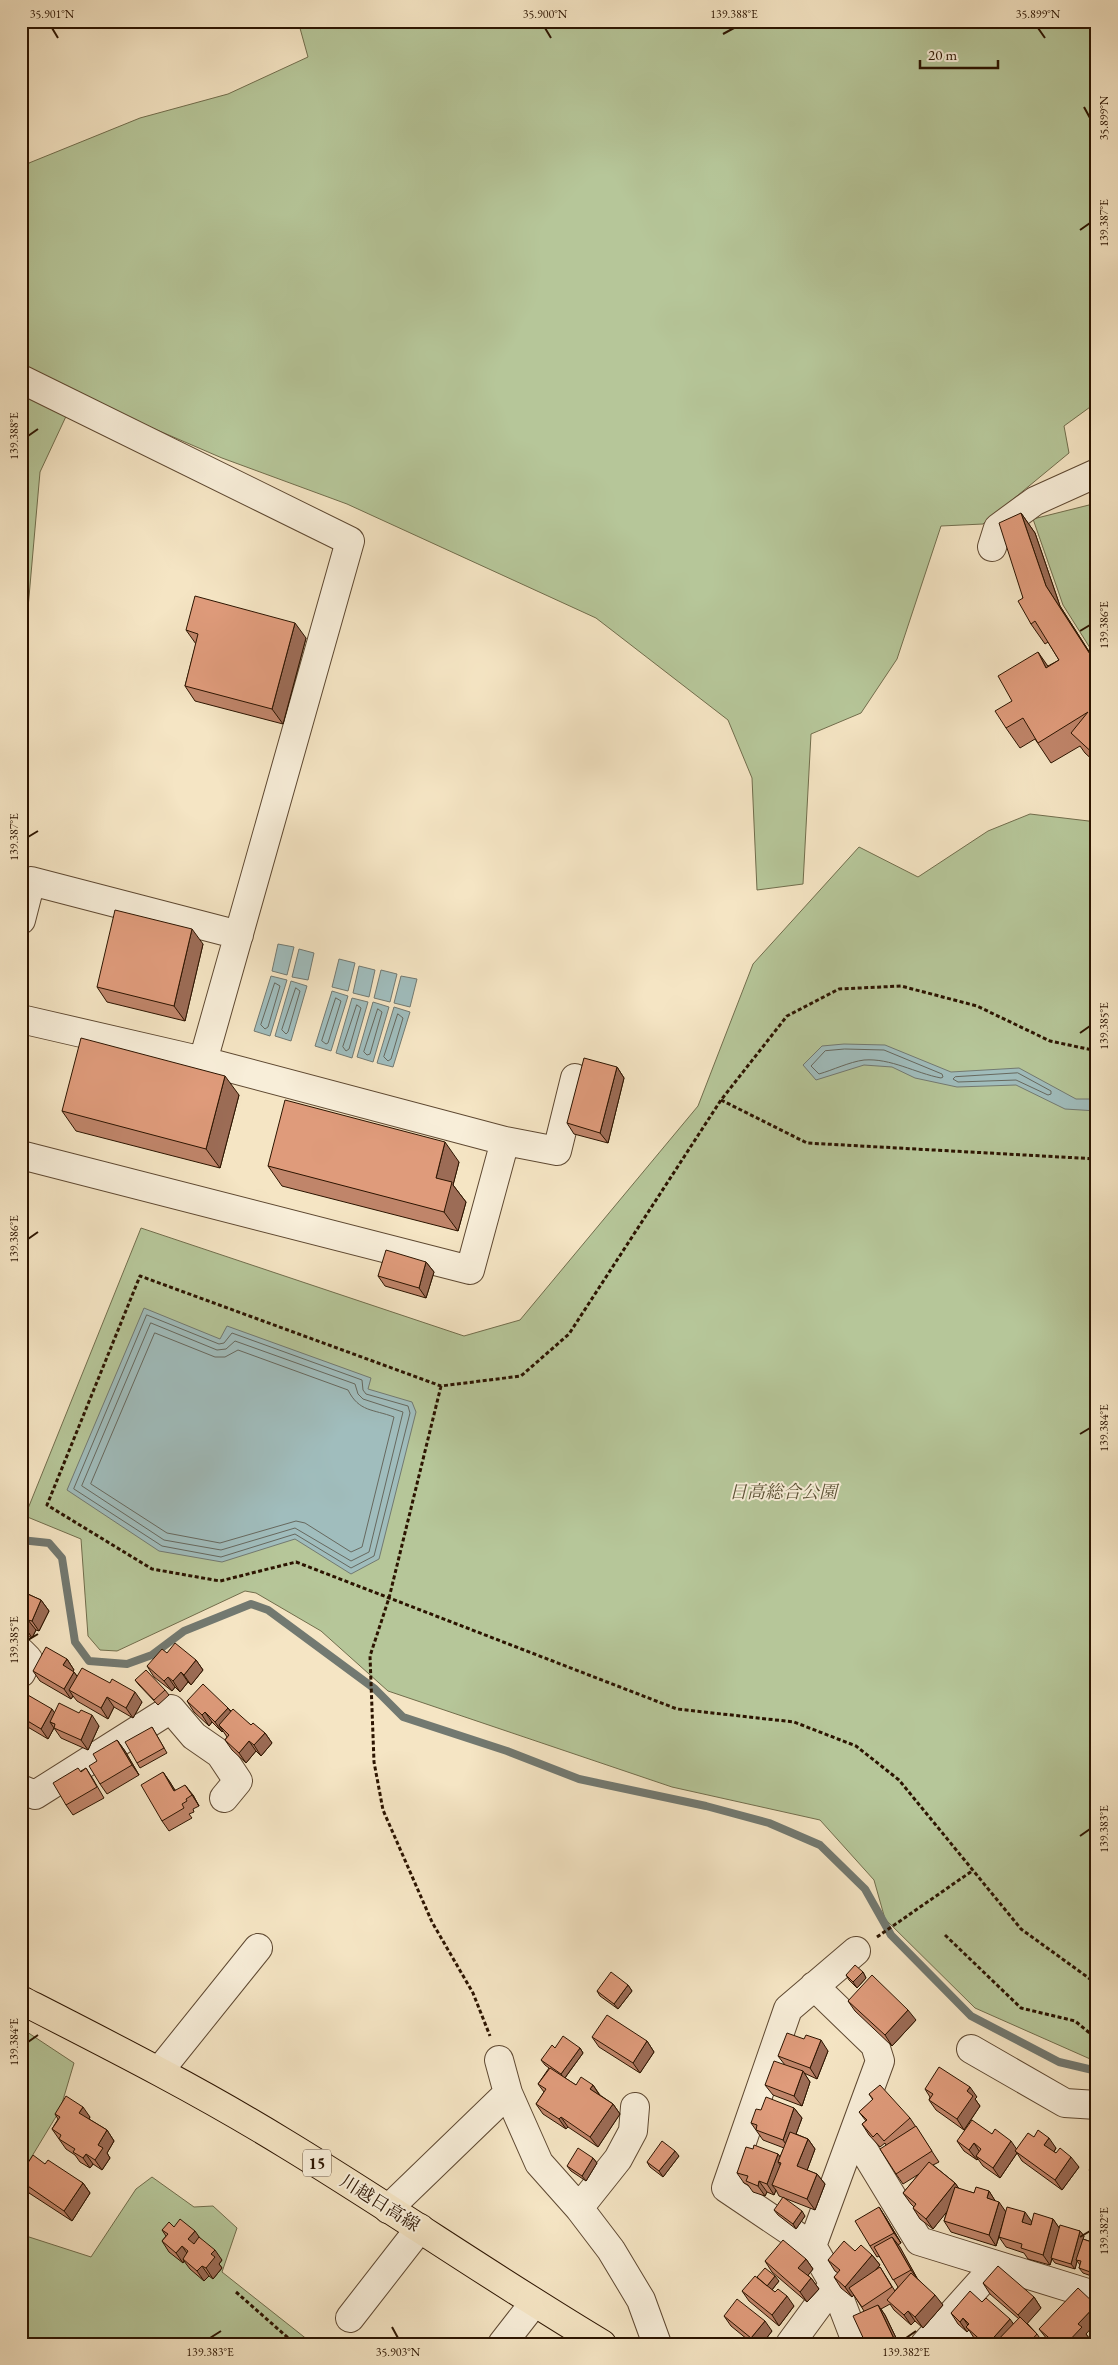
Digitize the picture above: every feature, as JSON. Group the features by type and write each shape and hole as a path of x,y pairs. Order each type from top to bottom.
{"main road":[{"name":"川越日高線","path":"21,2000 160,2070 286,2144 420,2228 534,2303 602,2344"}],"street":[{"path":"21,380 350,542 203,1061"},
{"path":"992,546 998,528 1035,501 1097,473"},
{"path":"21,920 31,881 239,935"},
{"path":"21,1019 203,1061 505,1141 557,1151 575,1078"},
{"path":"21,1155 470,1270 505,1141"},
{"path":"21,1652 28,1659 21,1673"},
{"path":"21,1789 35,1795 171,1709 194,1736 220,1754 238,1780 224,1798"},
{"path":"160,2070 258,1948"},
{"path":"856,1951 788,2009 726,2188 812,2246 834,2284 857,2344"},
{"path":"812,2246 880,2061 875,2046 814,1986"},
{"path":"971,2049 1065,2103 1097,2105"},
{"path":"499,2060 508,2093 539,2163 580,2208 612,2250 641,2300 657,2344"},
{"path":"388,2209 508,2093"},
{"path":"580,2208 618,2159 633,2131 635,2107"},
{"path":"854,2134 919,2241 1097,2296"},
{"path":"350,2318 420,2228"},
{"path":"925,2344 996,2265"},
{"path":"790,2344 834,2284"},
{"path":"502,2344 534,2303"},
{"path":"944,2324 965,2344"}],"path":[{"path":"1097,1051 1050,1041 978,1006 901,986 839,989 787,1016 721,1100 568,1334 522,1376 441,1386 140,1276 47,1505 152,1569 220,1581 296,1562 677,1709 794,1722 856,1746 899,1780 1021,1929 1097,1984"},
{"path":"721,1100 806,1143 1097,1159"},
{"path":"441,1386 389,1598 370,1656 374,1762 383,1810 432,1922 473,1994 499,2060"},
{"path":"856,1951 972,1871"},
{"path":"945,1936 1021,2008 1074,2021 1097,2038"},
{"path":"236,2292 295,2344"}],"green space":[{"path":"298,21 1097,21 1097,402 1064,426 1069,453 983,524 941,526 897,659 861,713 811,734 803,884 757,890 752,778 728,720 596,618 347,504 222,458 76,395 40,472 26,631 21,638 21,177 29,163 140,118 228,94 308,57"},
{"path":"1097,503 1097,659 1063,605 1033,519"},
{"name":"日高総合公園","path":"1030,814 1097,822 1097,2062 975,2008 885,1919 874,1880 820,1820 672,1787 388,1691 321,1631 256,1593 245,1591 117,1651 100,1650 88,1636 81,1539 25,1516 141,1228 464,1336 520,1320 698,1106 753,964 859,847 918,877 988,831"},
{"path":"21,2028 74,2063 60,2110 23,2171 26,2236 91,2257 136,2189 152,2177 194,2207 213,2206 237,2228 222,2272 313,2344 21,2344"}],"water":[{"path":"278,944 294,947 287,975 272,971"},
{"path":"299,949 314,953 308,980 292,977"},
{"path":"339,959 355,963 348,991 332,987"},
{"path":"359,966 375,970 369,997 353,993"},
{"path":"381,970 397,974 390,1002 374,998"},
{"path":"271,976 287,980 270,1036 254,1031"},
{"path":"401,976 417,979 410,1007 394,1003"},
{"path":"291,981 307,986 291,1041 275,1036"},
{"path":"332,991 348,996 331,1051 315,1046"},
{"path":"352,998 368,1002 352,1058 336,1053"},
{"path":"373,1002 389,1007 373,1062 357,1057"},
{"path":"394,1007 410,1012 393,1067 377,1063"},
{"path":"844,1044 885,1045 951,1072 1019,1068 1076,1099 1097,1099 1097,1111 1065,1109 1016,1085 957,1087 915,1078 892,1067 864,1065 816,1080 803,1065 822,1046"},
{"path":"144,1308 220,1339 227,1326 371,1378 368,1389 412,1402 416,1412 379,1559 351,1574 295,1539 222,1562 159,1551 67,1490"}],"building":[{"path":"1021,513 1046,586 1097,665 1097,757 1071,733 1088,712 1038,743 1023,718 1006,728 995,711 1012,701 998,676 1038,652 1046,668 1059,660 1035,621 1031,624 1018,601 1023,598 999,523"},
{"path":"195,596 295,623 272,709 185,686 198,634 186,630"},
{"path":"115,910 192,929 174,1006 97,987"},
{"path":"81,1038 225,1076 206,1149 62,1111"},
{"path":"584,1058 617,1067 600,1133 567,1123"},
{"path":"285,1100 445,1142 436,1178 452,1182 444,1212 268,1166"},
{"path":"386,1250 426,1262 419,1288 378,1276"},
{"path":"21,1591 41,1600 32,1621 28,1620 25,1627 21,1626"},
{"path":"175,1643 196,1660 184,1675 181,1672 173,1681 168,1677 164,1681 147,1666 162,1649 167,1653"},
{"path":"46,1647 67,1659 63,1665 74,1672 64,1689 33,1671"},
{"path":"82,1668 110,1683 112,1679 135,1692 126,1708 107,1697 101,1708 69,1690"},
{"path":"146,1670 165,1690 154,1700 135,1680"},
{"path":"203,1684 228,1708 215,1722 205,1712 202,1715 187,1701"},
{"path":"21,1691 52,1709 41,1729 21,1717"},
{"path":"59,1703 79,1713 81,1710 92,1715 81,1740 54,1728 55,1724 50,1722"},
{"path":"233,1709 251,1725 253,1723 265,1733 254,1745 249,1741 239,1753 225,1740 229,1735 219,1725"},
{"path":"152,1727 164,1748 137,1763 125,1742"},
{"path":"117,1740 132,1765 100,1784 89,1766 97,1761 93,1754"},
{"path":"78,1768 81,1772 86,1768 97,1787 66,1805 53,1783"},
{"path":"163,1772 174,1791 185,1785 192,1795 182,1804 184,1808 162,1821 141,1785"},
{"path":"855,1965 863,1972 853,1982 846,1975"},
{"path":"611,1972 628,1985 614,2004 597,1991"},
{"path":"872,1975 908,2010 885,2035 848,2001"},
{"path":"607,2015 647,2041 633,2063 592,2037"},
{"path":"787,2033 804,2039 806,2035 821,2040 810,2068 778,2056"},
{"path":"563,2036 580,2048 561,2074 541,2060 552,2045 555,2048"},
{"path":"774,2061 803,2071 794,2096 765,2085"},
{"path":"939,2067 970,2087 967,2091 973,2096 957,2119 929,2100 933,2094 925,2089"},
{"path":"550,2068 576,2085 581,2077 593,2085 590,2089 613,2104 590,2137 561,2117 559,2119 536,2104 546,2089 538,2084"},
{"path":"880,2085 910,2118 884,2141 877,2133 873,2137 862,2124 867,2120 859,2112 873,2099 869,2094"},
{"path":"66,2096 83,2107 79,2113 107,2130 98,2145 103,2148 95,2160 86,2154 83,2158 73,2152 75,2149 59,2139 61,2135 52,2129 60,2117 55,2114"},
{"path":"766,2097 794,2108 783,2140 756,2130 757,2125 751,2123 756,2109 761,2110"},
{"path":"972,2120 992,2134 995,2129 1011,2141 993,2168 976,2156 981,2149 974,2143 969,2150 957,2141"},
{"path":"916,2126 932,2151 896,2174 880,2149"},
{"path":"1038,2130 1049,2138 1044,2145 1056,2153 1060,2148 1071,2157 1055,2180 1015,2151 1028,2133 1034,2137"},
{"path":"790,2132 808,2139 797,2166 817,2174 807,2199 772,2185 781,2163 778,2162"},
{"path":"662,2141 675,2151 659,2171 647,2162"},
{"path":"754,2145 778,2154 767,2184 759,2181 758,2186 746,2181 748,2176 737,2173 746,2147 753,2149"},
{"path":"578,2148 593,2158 582,2176 567,2166"},
{"path":"33,2155 45,2164 48,2160 83,2183 64,2211 22,2182 28,2172 24,2169"},
{"path":"1097,2161 1097,2176 1089,2170"},
{"path":"929,2162 955,2183 926,2219 913,2208 916,2204 903,2193"},
{"path":"955,2187 974,2193 976,2187 989,2191 987,2198 999,2202 989,2235 944,2221"},
{"path":"783,2197 802,2211 793,2224 774,2210"},
{"path":"879,2207 894,2233 870,2246 855,2221"},
{"path":"1007,2207 1025,2212 1022,2222 1031,2225 1034,2213 1053,2219 1043,2255 1021,2248 1022,2244 999,2237"},
{"path":"180,2219 195,2231 188,2239 194,2244 199,2237 215,2250 211,2254 215,2257 206,2268 202,2266 197,2271 183,2259 188,2251 182,2246 176,2253 162,2241 168,2234 162,2230 169,2222 174,2227"},
{"path":"1060,2225 1080,2231 1071,2264 1051,2258"},
{"path":"892,2237 911,2270 893,2280 874,2247"},
{"path":"1083,2239 1097,2244 1096,2274 1079,2268 1081,2261 1076,2260"},
{"path":"783,2240 806,2259 798,2268 811,2278 800,2292 765,2261"},
{"path":"844,2241 855,2251 861,2245 872,2255 845,2287 834,2277 840,2270 828,2260"},
{"path":"998,2266 1034,2297 1018,2315 983,2283"},
{"path":"880,2267 892,2287 862,2307 849,2288"},
{"path":"765,2268 775,2276 767,2286 757,2277"},
{"path":"911,2273 935,2295 915,2317 908,2311 904,2315 887,2300"},
{"path":"755,2276 775,2292 778,2289 787,2296 772,2315 742,2291"},
{"path":"1078,2288 1096,2305 1078,2324 1082,2327 1066,2344 1059,2340 1056,2344 1039,2329"},
{"path":"970,2291 982,2302 986,2298 1010,2319 988,2344 985,2344 966,2327 969,2324 963,2318 960,2322 951,2313"},
{"path":"737,2299 765,2321 751,2338 724,2316"},
{"path":"878,2305 895,2341 889,2344 866,2344 853,2316"},
{"path":"1020,2317 1037,2334 1028,2344 994,2344"}],"waterway":[{"path":"21,1540 49,1543 62,1558 75,1642 89,1661 127,1664 152,1655 184,1631 251,1604 268,1610 375,1689 403,1717 507,1751 579,1779 706,1806 769,1823 820,1845 865,1889 891,1935 971,2016 1059,2062 1097,2071"}]}
